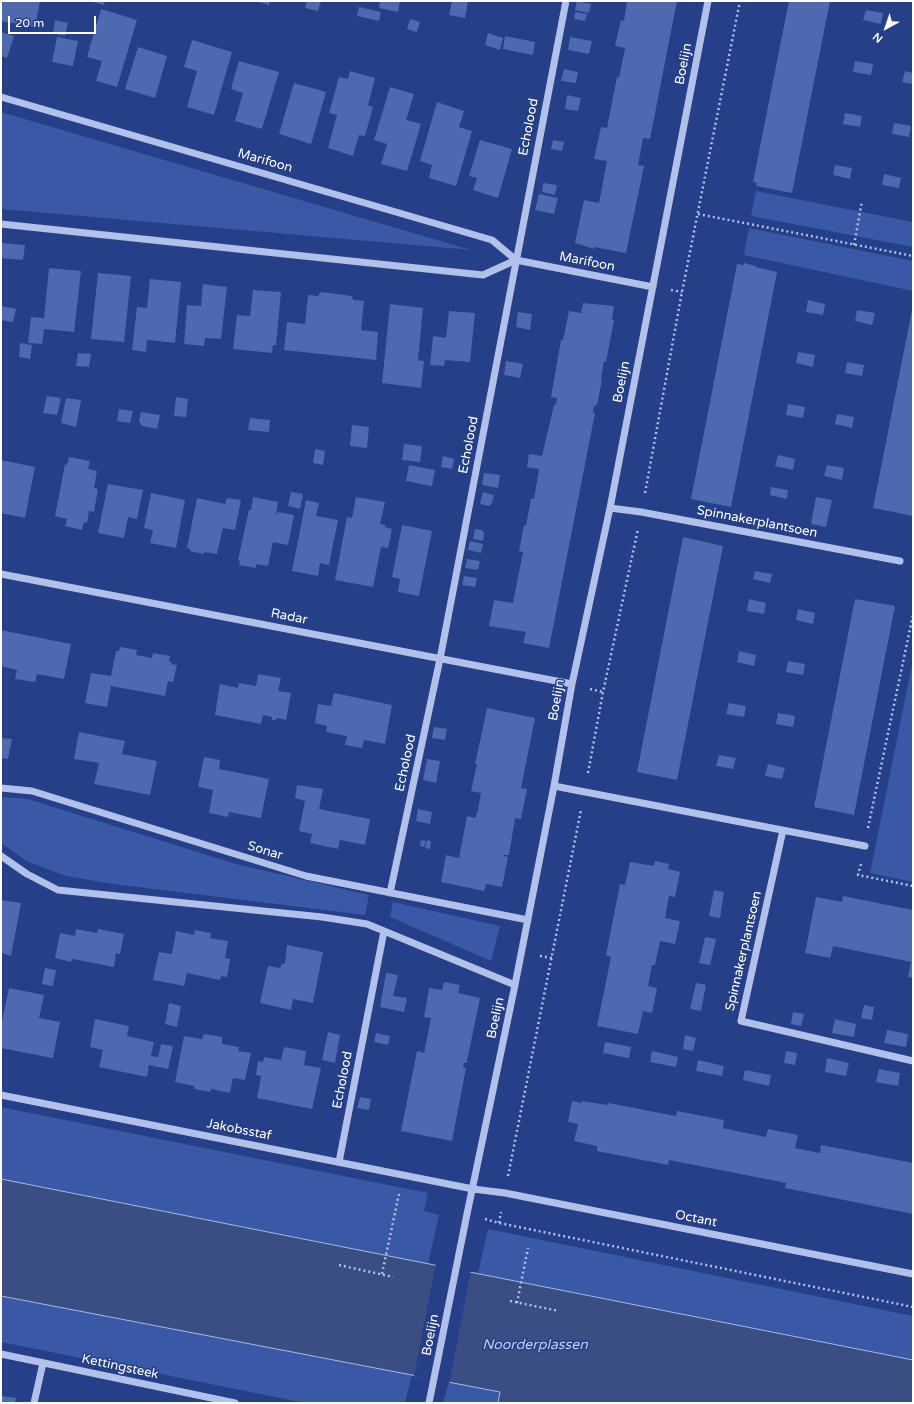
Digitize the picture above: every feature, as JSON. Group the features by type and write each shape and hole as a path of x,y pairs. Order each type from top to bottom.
{"street":[{"name":"Echolood","path":"390,893 440,659 566,1"},
{"name":"Boelijn","path":"429,1403 516,985 572,684 610,508 708,1"},
{"name":"Marifoon","path":"1,97 492,240 516,260 653,287"},
{"path":"1,224 483,275 516,260"},
{"name":"Spinnakerplantsoen","path":"610,508 641,512 900,561"},
{"name":"Radar","path":"1,574 572,684"},
{"path":"554,786 865,846"},
{"name":"Sonar","path":"1,788 32,791 306,876 528,920"},
{"name":"Spinnakerplantsoen","path":"783,830 741,1021 913,1061"},
{"path":"1,856 27,874 58,890 322,917 367,924 516,985"},
{"name":"Echolood","path":"339,1162 384,931"},
{"name":"Jakobsstaf","path":"1,1095 473,1189"},
{"name":"Octant","path":"473,1189 505,1193 913,1274"},
{"name":"Kettingsteek","path":"1,1354 235,1403"},
{"path":"34,1403 43,1363"}],"path":[{"path":"740,1 682,292 641,512 603,692 585,792 499,1223 913,1307"},
{"path":"854,245 862,201"},
{"path":"698,214 913,256"},
{"path":"913,615 858,875 913,886"},
{"path":"382,1274 399,1194"},
{"path":"518,1303 528,1248"},
{"path":"339,1266 393,1277"},
{"path":"510,1301 559,1311"}],"shaded area":[{"path":"1,112 471,250 1,209"},
{"path":"756,191 913,222 913,247 751,216"},
{"path":"749,228 913,261 913,291 744,255"},
{"path":"913,660 913,882 870,873"},
{"path":"1,797 28,799 236,864 369,895 365,915 113,884 66,876 26,861 1,843"},
{"path":"393,902 500,926 491,961 390,917"},
{"path":"1,1107 428,1193 424,1211 439,1215 428,1264 1,1179"},
{"path":"488,1229 913,1316 913,1360 478,1274"},
{"path":"1,1296 412,1374 405,1403 305,1403 1,1342"},
{"path":"449,1381 500,1392 498,1403 443,1403"}],"water":[{"name":"Noorderplassen","path":"1,1179 913,1360 913,1403 498,1403 500,1392 1,1296"}],"pier":[{"path":"436,1263 471,1270 449,1384 414,1376"}],"building":[{"path":"1,1 40,1 35,27 1,21"},
{"path":"90,1 105,1 104,5"},
{"path":"256,1 270,1 269,5"},
{"path":"307,1 321,1 318,11 305,8"},
{"path":"380,1 400,1 398,12 379,8"},
{"path":"452,1 468,1 465,18 449,15"},
{"path":"577,1 591,4 589,13 575,10"},
{"path":"627,1 677,1 650,139 643,138 638,165 644,166 626,253 594,247 594,249 575,243 584,200 599,203 607,161 594,159 601,127 607,128 617,77 619,78 625,48 615,46 621,20 624,21"},
{"path":"789,1 830,1 792,193 756,186 757,183 753,182"},
{"path":"359,7 381,12 379,21 357,16"},
{"path":"101,9 137,20 117,87 96,81 102,61 87,57"},
{"path":"866,10 883,13 881,24 863,20"},
{"path":"575,12 587,14 585,21 574,19"},
{"path":"410,19 420,22 417,32 407,29"},
{"path":"55,20 68,23 65,36 53,33"},
{"path":"1,32 14,36 7,58 1,56"},
{"path":"488,33 503,38 500,50 485,45"},
{"path":"505,36 535,42 533,55 503,49"},
{"path":"57,37 78,41 73,66 52,62"},
{"path":"570,37 592,41 589,54 568,50"},
{"path":"192,40 232,52 214,115 187,107 197,71 184,67"},
{"path":"138,47 167,56 155,98 125,89"},
{"path":"239,61 279,72 262,129 235,121 243,93 231,89"},
{"path":"855,61 873,64 871,75 853,72"},
{"path":"564,69 578,72 576,83 561,81"},
{"path":"350,71 375,78 368,105 373,107 365,136 359,135 353,156 328,148 337,115 329,113 339,77 348,79"},
{"path":"905,71 913,73 913,84 902,82"},
{"path":"294,83 326,92 311,144 279,134"},
{"path":"390,87 414,94 406,120 421,124 407,171 381,164 387,144 374,140"},
{"path":"567,95 581,98 578,111 565,109"},
{"path":"437,102 464,111 459,127 472,131 456,186 429,178 432,165 420,161"},
{"path":"845,113 862,116 860,127 843,124"},
{"path":"894,123 911,126 909,137 892,134"},
{"path":"480,140 512,149 498,198 473,190 477,178 469,176"},
{"path":"553,140 564,142 562,151 551,149"},
{"path":"835,165 852,168 850,179 833,175"},
{"path":"884,174 901,178 899,188 882,185"},
{"path":"543,183 557,185 555,195 542,192"},
{"path":"539,194 558,198 554,214 535,210"},
{"path":"2,243 25,245 23,260 1,258"},
{"path":"744,263 777,272 731,507 691,499 737,264 744,265"},
{"path":"49,268 81,271 74,332 44,329 42,344 28,343 31,317 44,318"},
{"path":"98,273 131,276 124,342 91,339"},
{"path":"150,279 181,282 175,343 147,340 146,352 132,350 137,307 147,308"},
{"path":"203,284 227,287 221,339 205,338 204,346 184,344 187,305 201,306"},
{"path":"253,290 281,292 276,345 273,345 272,353 233,349 237,315 250,316"},
{"path":"321,292 352,296 353,300 364,301 361,330 378,332 376,360 284,350 287,322 305,324 308,295 318,296"},
{"path":"808,300 825,304 823,315 806,312"},
{"path":"583,303 614,306 612,320 614,320 606,362 604,361 597,405 594,406 593,413 595,413 549,648 523,643 526,632 489,626 494,600 513,603 523,552 519,551 524,525 526,526 531,499 534,499 539,469 527,467 529,454 542,456 554,405 556,405 557,398 551,397 561,340 563,340 569,311 581,313"},
{"path":"390,304 423,308 418,360 424,361 421,388 382,383"},
{"path":"1,306 16,309 13,322 1,320"},
{"path":"857,310 875,313 872,325 855,321"},
{"path":"913,310 913,516 873,508"},
{"path":"449,311 475,313 470,362 445,360 444,366 430,365 433,336 446,338"},
{"path":"518,312 532,314 530,330 516,327"},
{"path":"20,343 32,345 30,359 19,357"},
{"path":"798,352 815,355 813,367 796,363"},
{"path":"78,353 91,354 89,367 76,366"},
{"path":"506,361 523,364 520,378 504,375"},
{"path":"847,362 864,365 862,376 845,373"},
{"path":"47,396 61,398 57,415 43,413"},
{"path":"176,397 188,399 186,417 174,416"},
{"path":"66,398 81,400 76,427 61,423"},
{"path":"788,404 805,407 803,418 786,415"},
{"path":"119,409 133,411 130,423 117,421"},
{"path":"141,412 160,415 157,429 142,426 139,421"},
{"path":"837,414 854,417 852,428 835,424"},
{"path":"250,418 270,420 269,432 248,430"},
{"path":"352,425 369,427 367,448 350,446"},
{"path":"404,444 422,446 420,462 402,460"},
{"path":"315,449 325,451 323,465 313,463"},
{"path":"778,455 795,459 793,470 775,466"},
{"path":"443,456 454,459 452,469 441,467"},
{"path":"69,457 90,461 88,469 97,471 94,488 98,489 94,512 89,511 87,523 84,522 82,530 65,526 67,519 55,516 65,464 67,465"},
{"path":"1,460 35,467 25,518 1,513"},
{"path":"409,465 435,470 432,486 406,481"},
{"path":"827,465 844,468 842,480 824,476"},
{"path":"484,473 500,475 498,488 482,485"},
{"path":"108,484 143,490 137,519 128,517 124,538 98,533"},
{"path":"771,487 788,490 787,499 770,495"},
{"path":"291,492 303,494 300,509 288,506"},
{"path":"483,492 494,495 492,503 489,506 480,504"},
{"path":"151,493 185,500 176,548 150,543 153,530 144,528"},
{"path":"253,497 278,502 276,515 278,512 294,515 288,545 273,542 268,566 256,564 256,568 239,565 240,561 238,560"},
{"path":"356,497 385,502 380,524 392,529 388,548 381,547 373,587 335,580 347,517 352,518"},
{"path":"816,497 832,500 826,527 811,524"},
{"path":"197,498 225,504 227,498 241,500 235,530 223,528 217,554 204,552 204,554 190,551 190,549 187,548"},
{"path":"306,500 319,503 316,516 338,520 329,565 320,563 318,576 292,571"},
{"path":"402,525 432,531 419,596 398,592 400,579 392,577"},
{"path":"475,529 482,530 484,533 483,541 473,539"},
{"path":"683,537 723,546 677,780 637,772"},
{"path":"470,541 483,544 481,553 468,550"},
{"path":"467,559 480,561 478,570 465,568"},
{"path":"755,571 772,574 770,583 753,579"},
{"path":"464,576 477,578 475,587 462,585"},
{"path":"749,599 766,603 764,614 747,611"},
{"path":"855,599 895,606 854,815 814,807"},
{"path":"798,609 815,613 813,624 796,620"},
{"path":"1,630 71,644 64,679 37,674 35,682 15,679 17,670 1,666"},
{"path":"120,647 137,650 136,655 152,658 153,653 170,656 169,662 177,665 173,682 168,681 165,696 111,686 107,707 85,703 91,673 111,676 116,651 119,651"},
{"path":"739,651 756,655 754,666 737,662"},
{"path":"788,661 805,664 803,675 786,672"},
{"path":"258,674 281,678 278,691 291,693 286,720 277,718 276,720 272,720 272,717 263,715 261,724 215,715 220,684 238,688 239,683 256,686"},
{"path":"334,693 392,705 385,744 364,740 362,748 345,745 347,736 326,732 327,726 315,723 318,704 331,706"},
{"path":"729,703 746,706 744,717 726,714"},
{"path":"487,708 535,718 521,788 527,789 521,819 515,818 509,855 504,855 508,857 502,887 486,884 484,891 441,882 446,855 459,858 467,816 475,818 478,810 481,793 471,791"},
{"path":"778,713 795,716 793,727 776,724"},
{"path":"434,727 447,729 445,740 432,738"},
{"path":"79,732 125,741 122,754 157,761 150,795 94,784 99,763 74,759"},
{"path":"1,738 12,739 8,759 1,758"},
{"path":"719,755 736,758 733,769 716,766"},
{"path":"204,757 220,760 219,769 269,779 261,818 229,812 228,817 209,813 213,790 198,787"},
{"path":"427,759 440,761 436,783 423,780"},
{"path":"768,764 785,768 782,779 765,776"},
{"path":"297,785 323,789 319,809 370,819 365,845 340,840 338,849 310,843 312,834 299,831 305,801 295,798"},
{"path":"418,809 432,812 430,824 416,821"},
{"path":"421,840 426,841 424,847 420,846"},
{"path":"427,840 431,841 430,849 425,848"},
{"path":"655,861 669,864 668,869 680,872 675,897 669,896 665,918 680,921 675,944 660,941 655,965 652,965 648,986 657,988 652,1013 643,1011 638,1034 597,1026 611,957 606,955 620,884 625,885 630,862 654,866"},
{"path":"714,890 724,892 720,918 709,916"},
{"path":"843,896 913,910 913,978 908,977 911,962 833,946 830,958 805,953 816,897 842,902"},
{"path":"1,900 21,903 11,956 1,953"},
{"path":"76,929 97,933 98,929 124,934 120,954 116,953 114,967 72,959 71,962 55,958 60,933 75,936"},
{"path":"195,930 211,933 210,938 228,941 225,958 230,959 227,977 221,976 220,980 187,973 184,986 153,980 159,952 172,954 176,931 194,935"},
{"path":"705,937 716,939 710,965 699,963"},
{"path":"287,945 323,952 313,1003 293,999 291,1010 260,1003 268,966 280,968 281,965 285,963"},
{"path":"45,968 56,970 53,986 42,984"},
{"path":"386,973 398,975 393,996 407,998 404,1012 380,1007"},
{"path":"444,982 460,985 458,993 480,998 467,1063 464,1063 463,1067 466,1068 452,1141 401,1131 417,1051 424,1053 431,1018 424,1017 429,988 442,990"},
{"path":"696,983 706,985 701,1011 690,1009"},
{"path":"9,988 44,995 39,1018 60,1022 53,1058 1,1048 1,1026"},
{"path":"169,1003 181,1006 177,1027 165,1024"},
{"path":"864,1005 874,1007 872,1020 861,1018"},
{"path":"793,1012 804,1014 801,1026 791,1024"},
{"path":"95,1019 129,1026 127,1036 154,1042 151,1056 158,1057 161,1044 173,1046 168,1069 149,1065 147,1077 99,1067 103,1050 90,1047"},
{"path":"835,1019 856,1024 854,1037 832,1033"},
{"path":"887,1030 908,1034 906,1047 884,1043"},
{"path":"328,1032 340,1035 335,1063 322,1060"},
{"path":"376,1033 390,1036 388,1045 374,1042"},
{"path":"204,1034 222,1037 222,1044 239,1047 238,1051 251,1053 245,1080 233,1078 230,1093 211,1089 210,1092 194,1089 194,1086 175,1082 184,1036 202,1039"},
{"path":"685,1035 696,1038 693,1051 683,1049"},
{"path":"605,1042 631,1047 629,1058 603,1053"},
{"path":"284,1047 306,1051 304,1065 321,1068 312,1109 257,1098 261,1076 256,1075 258,1061 263,1062 264,1057 281,1060"},
{"path":"652,1051 678,1057 676,1067 650,1062"},
{"path":"786,1051 797,1053 795,1065 784,1063"},
{"path":"827,1058 849,1063 846,1076 825,1072"},
{"path":"698,1060 724,1066 722,1076 696,1071"},
{"path":"879,1069 900,1073 898,1086 876,1082"},
{"path":"745,1070 771,1075 769,1086 743,1080"},
{"path":"360,1097 371,1099 369,1110 357,1108"},
{"path":"572,1101 607,1105 608,1103 676,1116 677,1111 724,1120 723,1128 766,1137 768,1129 798,1135 795,1148 820,1153 821,1145 913,1163 913,1214 785,1188 786,1183 761,1178 669,1160 668,1165 597,1151 597,1146 574,1141 578,1124 568,1122"},
{"path":"1,1396 16,1398 15,1403 1,1403"}]}
